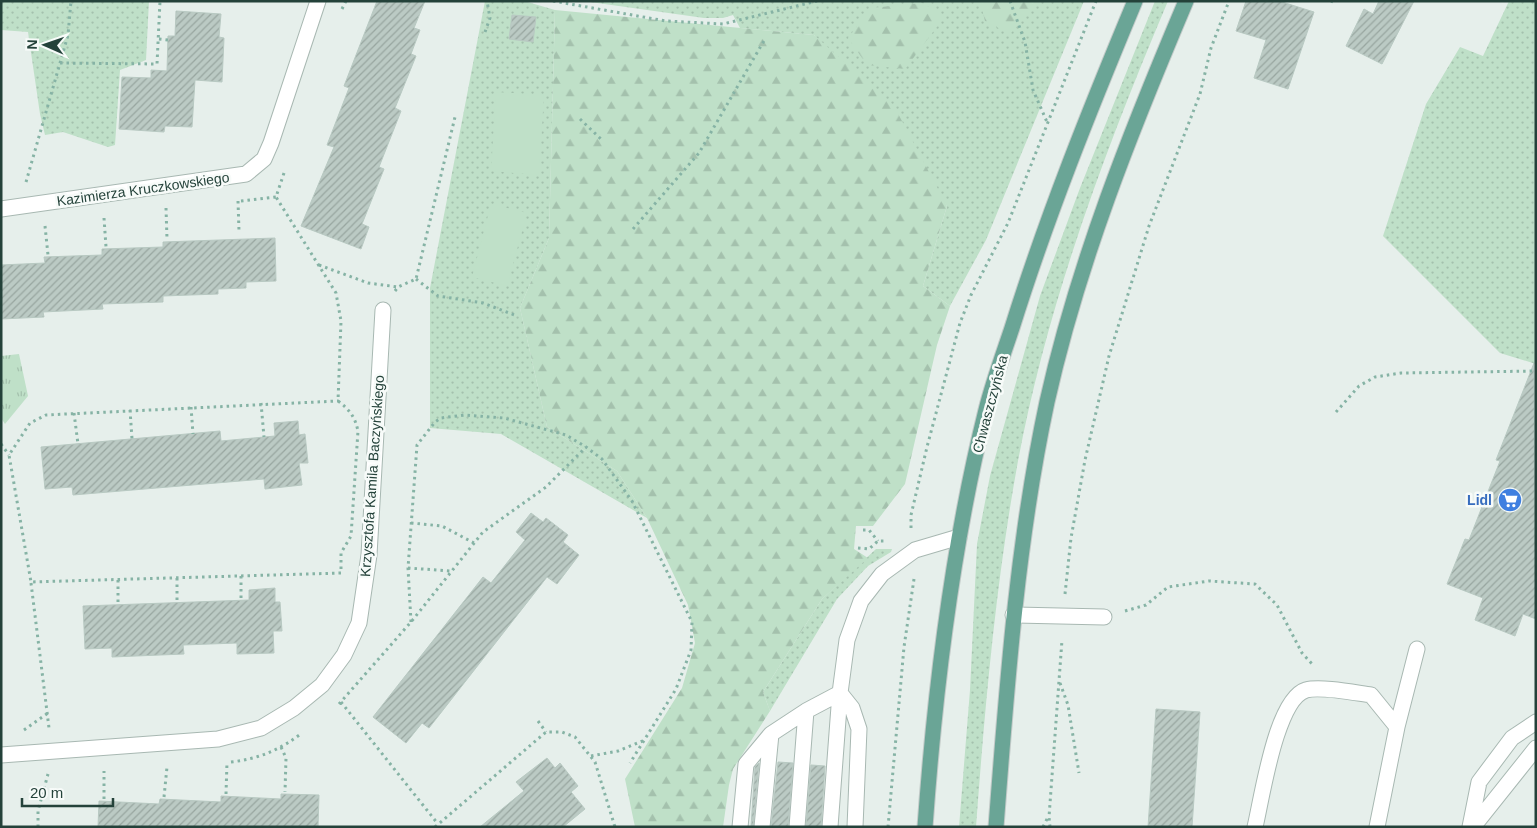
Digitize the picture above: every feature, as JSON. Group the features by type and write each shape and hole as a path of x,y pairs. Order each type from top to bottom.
{"main road":[{"name":"Chwaszczyńska","path":"924,827 940,655 959,537 986,409 1035,255 1076,144 1135,1"},
{"path":"996,827 1013,615 1022,536 1047,401 1069,316 1107,198 1186,1"}],"street":[{"name":"Kazimierza Kruczkowskiego","path":"1,209 246,174 264,159 271,143 318,1"},
{"name":"Krzysztofa Kamila Baczyńskiego","path":"1,755 218,739 261,728 294,708 322,685 344,655 359,623 369,555 383,310"},
{"path":"830,827 840,693 847,640 862,601 882,574 915,550 959,537"},
{"path":"1013,615 1104,617"},
{"path":"1377,827 1396,727 1418,649"},
{"path":"1255,827 1279,722 1290,701 1306,690 1371,695 1396,727"},
{"path":"740,827 746,764 771,734 806,711 840,693"},
{"path":"840,693 852,708 859,729 855,827"},
{"path":"797,827 806,711"},
{"path":"1471,827 1479,782 1512,738 1536,722"},
{"path":"762,827 771,734"},
{"path":"1471,827 1536,748"}],"path":[{"path":"39,138 68,35 72,1"},
{"path":"156,70 160,1"},
{"path":"340,14 346,1"},
{"path":"485,32 490,18 487,1"},
{"path":"553,1 666,21 723,24 815,2"},
{"path":"1010,1 1025,42 1033,90 1047,122"},
{"path":"1050,827 1049,817 1071,538 1087,451 1109,356 1149,226 1200,94 1211,48 1229,1"},
{"path":"159,39 168,40"},
{"path":"633,229 699,153 765,39"},
{"path":"60,63 157,64"},
{"path":"416,279 455,117"},
{"path":"580,119 604,142"},
{"path":"286,170 276,197 336,293 341,321 338,401"},
{"path":"238,201 239,232"},
{"path":"166,208 167,239"},
{"path":"104,214 106,247"},
{"path":"45,220 48,255"},
{"path":"318,265 368,282 398,287"},
{"path":"383,310 398,287 416,279"},
{"path":"416,279 438,296 483,303 517,316"},
{"path":"1336,412 1359,386 1375,377 1401,373 1536,371"},
{"path":"9,455 30,423 46,415 74,413 338,401 348,408 355,419 358,432 350,536 341,553 341,573 31,582"},
{"path":"261,403 264,437"},
{"path":"191,407 193,434"},
{"path":"130,410 132,439"},
{"path":"74,413 78,444"},
{"path":"411,622 408,568 417,445 441,418 465,415 504,418 566,435 586,447 602,460 632,501 692,622 691,650 676,689 630,763"},
{"path":"1,444 9,455 31,582 49,726"},
{"path":"586,447 546,487 483,532 411,622 341,702 437,826 546,732 562,732 575,737 591,756 601,776 615,827"},
{"path":"411,523 442,526 474,543"},
{"path":"858,548 869,549 878,541 869,530 864,530"},
{"path":"408,568 452,571"},
{"path":"241,576 241,600"},
{"path":"177,578 177,603"},
{"path":"118,580 118,605"},
{"path":"1104,617 1146,605 1168,587 1209,581 1255,584 1277,605 1302,653 1337,691"},
{"path":"1059,681 1068,705 1079,773"},
{"path":"18,735 48,713"},
{"path":"538,721 546,732"},
{"path":"591,756 618,751 645,740"},
{"path":"281,747 286,758 286,792"},
{"path":"226,794 227,762"},
{"path":"164,797 166,767"},
{"path":"104,771 104,799"},
{"path":"38,827 38,811 48,774"},
{"path":"1043,827 1049,817"}],"green space":[{"path":"1,1 149,1 146,60 120,70 115,145 108,147 63,132 45,135 40,114 28,32 1,30"},
{"path":"485,1 524,1 555,10 549,238 520,308 547,427 617,471 647,518 501,434 430,428 430,288"},
{"path":"583,1 1084,1 986,240 950,306 923,286 947,206 814,35 740,28 733,15 723,18 704,18"},
{"path":"980,1 1037,1 1010,34 985,21"},
{"path":"1155,1 1168,1 1122,113 1081,227 1045,343 1030,402 1010,506 997,597 987,689 976,827 959,827 970,690 977,544 990,476 1040,296 1080,188"},
{"path":"1509,1 1536,1 1536,364 1500,353 1383,236 1426,104 1460,47 1483,56"},
{"path":"922,3 945,16 905,69 867,65 848,38 871,8"},
{"path":"555,10 814,35 894,106 947,206 923,286 950,306 937,345 905,484 873,526 856,526 854,549 868,558 822,599 763,692 770,711 733,769 723,827 635,827 625,779 682,688 695,643 688,605 647,518 617,471 547,427 520,308 549,238"},
{"path":"496,92 544,95 539,175 491,171"},
{"path":"491,204 527,213 507,286 472,277"},
{"path":"19,354 28,396 5,424 1,418 1,356"},
{"path":"876,549 892,549 891,552 868,566 837,599 770,711 763,692 822,599"}],"building":[{"path":"377,1 425,1 414,28 420,30 411,54 416,56 395,108 401,111 379,167 384,169 362,224 369,227 361,249 301,226 334,147 327,145 349,88 344,86"},
{"path":"1246,1 1279,1 1314,12 1288,89 1254,78 1266,40 1236,31"},
{"path":"1379,1 1414,1 1382,64 1346,46 1364,9 1373,14"},
{"path":"176,11 221,14 219,37 224,38 222,82 195,80 192,127 165,126 164,132 119,129 122,77 151,78 151,70 167,71 168,36 175,36"},
{"path":"512,15 536,17 533,42 509,39"},
{"path":"275,238 276,281 246,282 246,288 218,289 218,294 163,296 163,302 102,304 103,309 43,312 44,317 1,319 1,265 45,263 44,257 102,255 102,249 163,247 163,242"},
{"name":"Lidl","path":"1534,363 1536,619 1523,614 1515,636 1475,620 1483,598 1447,584 1465,539 1469,540 1500,461 1496,460"},
{"path":"298,421 299,435 305,434 308,463 299,463 302,485 265,489 264,479 73,495 72,487 45,489 41,447 220,431 221,441 275,436 274,423"},
{"path":"531,513 543,522 546,518 568,535 563,542 579,555 557,584 547,577 429,728 422,723 406,743 373,717 483,577 491,583 525,540 516,532"},
{"path":"275,588 275,602 280,602 282,631 273,631 274,653 237,654 237,643 183,645 184,654 112,657 112,648 85,649 83,606 249,600 249,590"},
{"path":"1156,709 1200,712 1192,827 1148,827"},
{"path":"547,758 555,768 560,763 578,786 571,792 585,809 563,827 480,827 524,791 516,782"},
{"path":"778,762 793,763 788,827 771,827"},
{"path":"759,763 753,827 751,827 755,767"},
{"path":"811,765 825,766 821,827 806,827"},
{"path":"281,794 319,795 318,827 98,827 99,801 159,804 160,799 221,802 221,796 281,799"}],"place":[{"name":"Lidl","path":"1510,500"}]}
